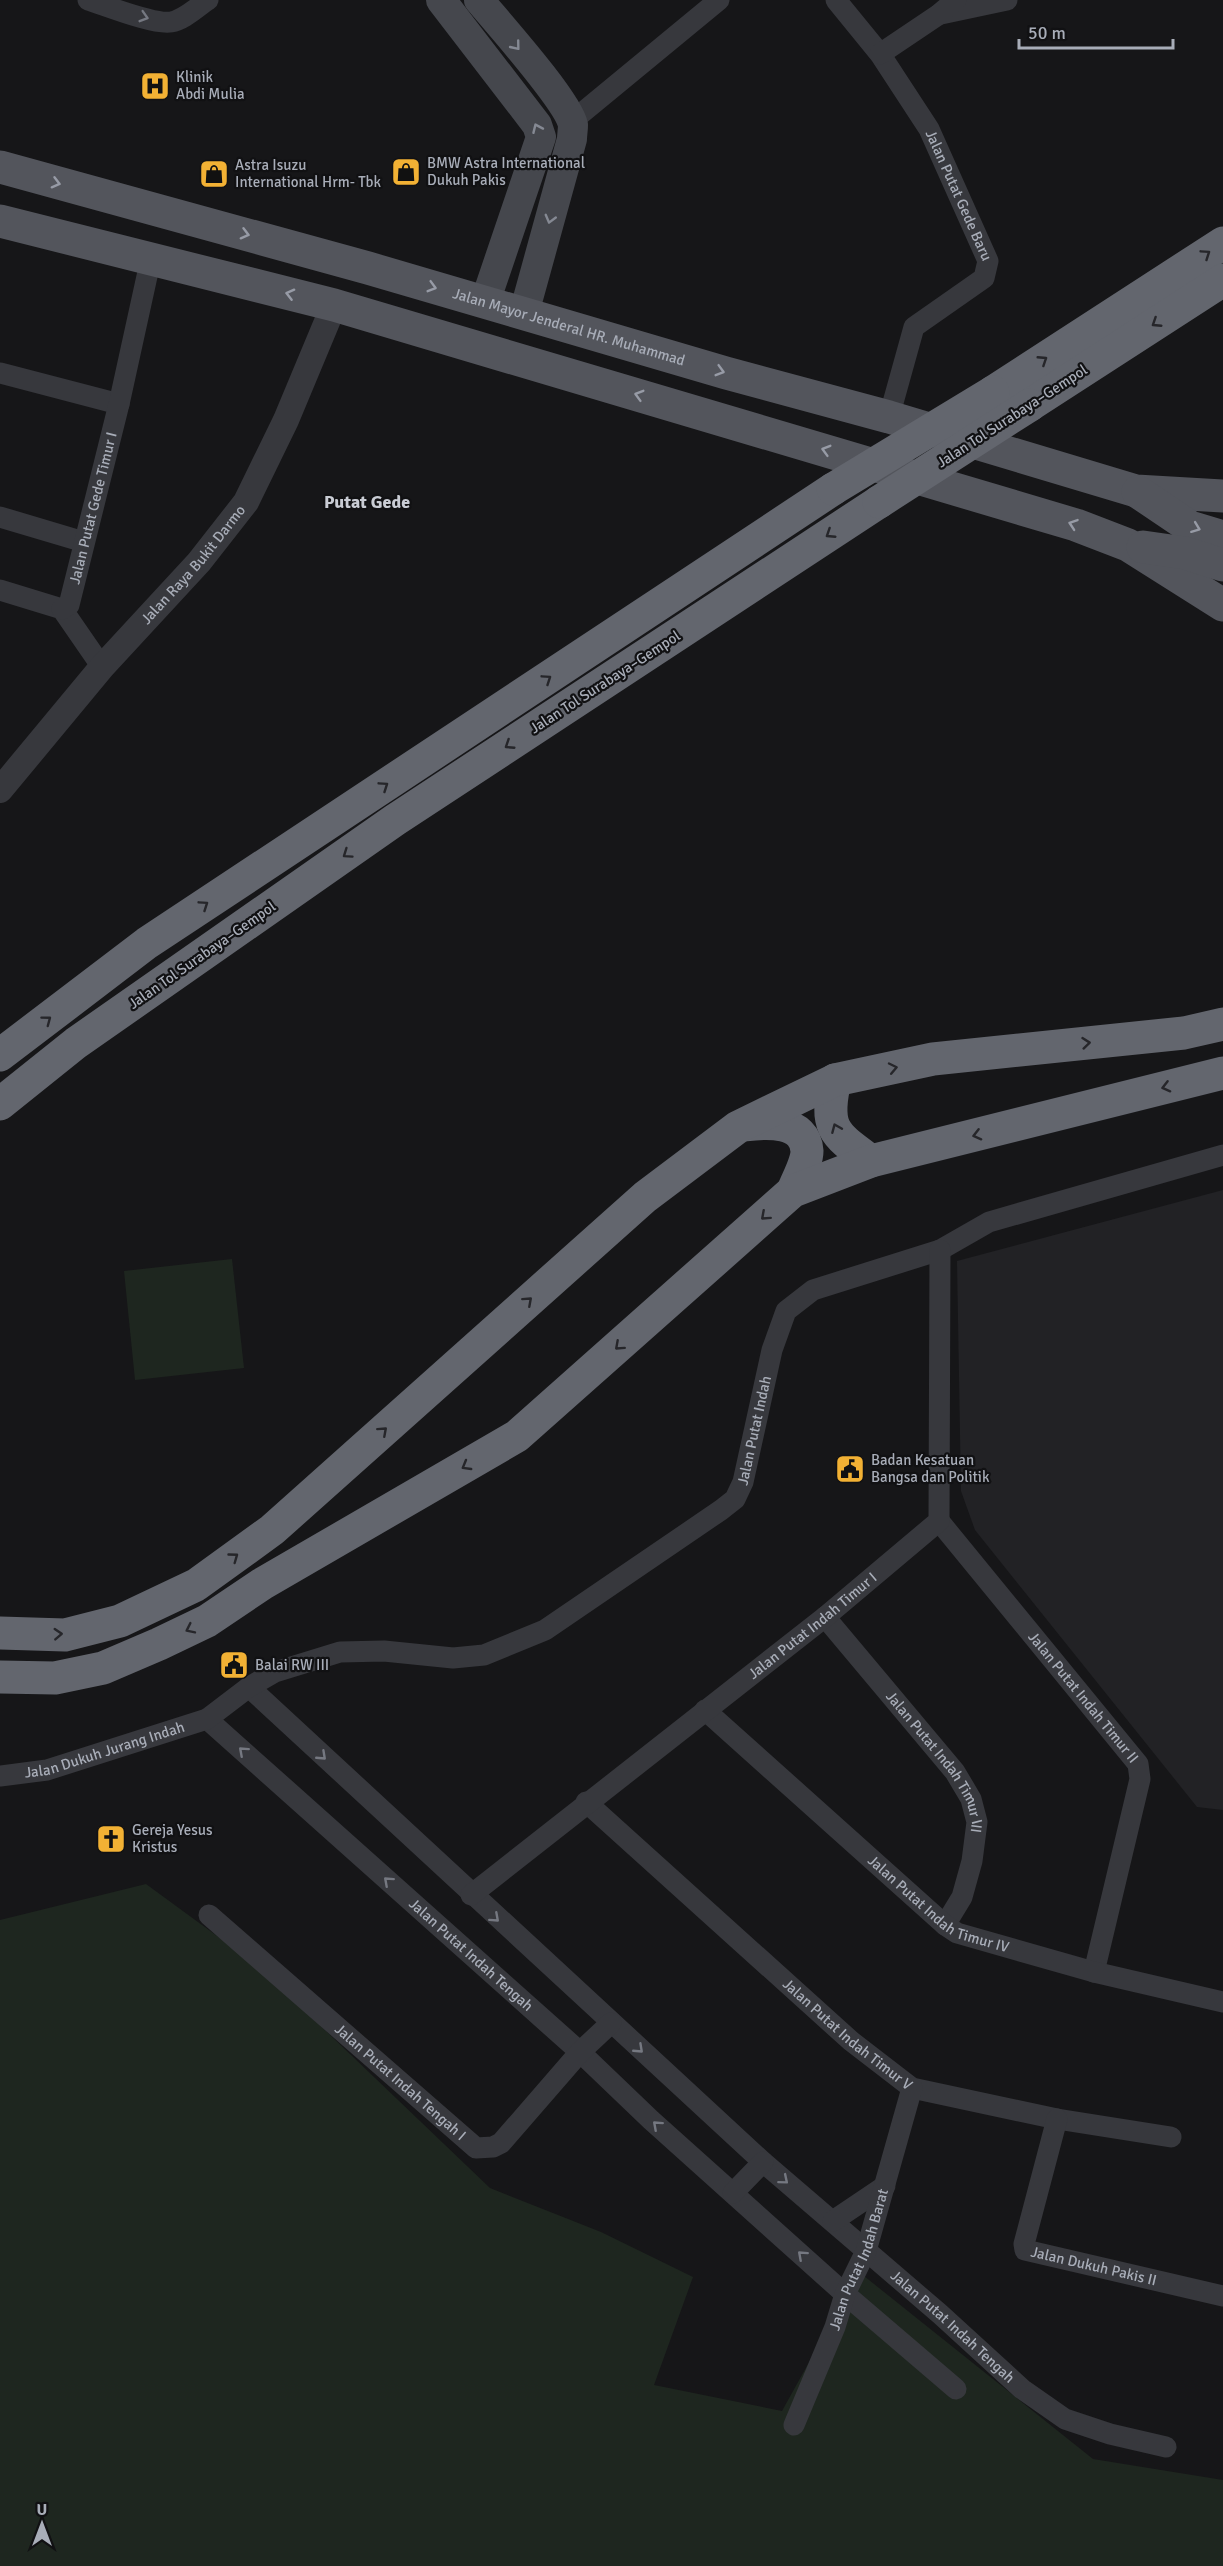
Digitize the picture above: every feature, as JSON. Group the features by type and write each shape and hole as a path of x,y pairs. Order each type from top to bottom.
{"highway":[{"name":"Jalan Tol Surabaya–Gempol","path":"0,1055 147,943 833,489 993,392 1223,243"},
{"name":"Jalan Tol Surabaya–Gempol","path":"0,1104 76,1043 395,820 879,502 1223,280"},
{"path":"0,1633 64,1635 120,1621 196,1585 272,1530 645,1197 738,1127 835,1080 933,1059 1184,1033 1223,1024"},
{"path":"0,1127 76,1043"},
{"path":"3,1676 55,1678 103,1668 159,1644 207,1621 262,1584 517,1436 793,1191 871,1161 1223,1073"},
{"path":"835,1080 831,1099 832,1122 840,1139 871,1161"},
{"path":"738,1127 768,1122 794,1128 805,1142 807,1153 793,1191"}],"main road":[{"path":"441,0 537,125 541,137 485,302"},
{"path":"480,0 551,88 571,122 572,139 524,313"},
{"name":"Jalan Mayor Jenderal HR. Muhammad","path":"0,167 368,268 726,373 889,417 1136,491"},
{"path":"0,221 334,305 981,495 1076,525 1128,545 1223,605"},
{"path":"1136,491 1223,496"},
{"path":"1136,491 1190,527 1223,537"},
{"path":"1128,545 1185,553 1223,565"}],"street":[{"path":"88,0 170,23 182,18 208,0"},
{"path":"571,122 718,0"},
{"name":"Jalan Putat Gede Baru","path":"836,0 880,54 929,129 988,261 984,278 914,327 889,417"},
{"path":"880,54 938,15 956,0"},
{"path":"938,15 1007,0"},
{"name":"Jalan Putat Gede Timur I","path":"62,609 69,605 119,404 151,258"},
{"name":"Jalan Raya Bukit Darmo","path":"3,780 102,667 200,562 246,502 286,420 334,305"},
{"path":"0,373 119,404"},
{"path":"0,517 84,542"},
{"path":"0,590 62,609 102,667"},
{"name":"Jalan Putat Indah","path":"207,1719 275,1672 340,1652 384,1651 453,1658 484,1655 545,1630 735,1499 743,1482 772,1350 786,1311 813,1290 940,1250 989,1222 1223,1155"},
{"path":"939,1521 940,1250"},
{"name":"Jalan Putat Indah Timur I","path":"471,1895 586,1802 825,1617 939,1521"},
{"name":"Jalan Putat Indah Timur II","path":"939,1521 1138,1764 1140,1779 1094,1972"},
{"name":"Jalan Putat Indah Timur III","path":"825,1617 955,1772 971,1799 977,1822 972,1861 962,1897 945,1925"},
{"name":"Jalan Putat Indah Tengah","path":"249,1688 763,2162 1022,2388 1065,2419 1110,2434 1167,2447"},
{"name":"Jalan Putat Indah Timur IV","path":"705,1710 945,1925 957,1933 1094,1972 1223,2002"},
{"name":"Jalan Putat Indah Tengah","path":"207,1719 580,2052 845,2294 956,2388"},
{"name":"Jalan Dukuh Jurang Indah","path":"0,1776 47,1770 207,1719"},
{"name":"Jalan Putat Indah Timur V","path":"586,1802 851,2041 912,2088 1057,2119 1171,2138"},
{"name":"Jalan Putat Indah Tengah I","path":"209,1915 476,2148 493,2147 501,2143 580,2052 611,2023"},
{"name":"Jalan Putat Indah Barat","path":"794,2425 835,2327 845,2294 866,2251 912,2088"},
{"name":"Jalan Dukuh Pakis II","path":"1057,2119 1024,2244 1025,2250 1223,2296"},
{"path":"733,2193 763,2162"},
{"path":"833,2221 885,2186"}],"shaded area":[{"path":"1223,1190 1223,1810 1197,1807 975,1530 961,1491 957,1261"},
{"path":"232,1259 244,1368 135,1380 124,1271"},
{"path":"146,1884 258,1966 490,2188 601,2232 693,2277 654,2385 782,2411 859,2272 1093,2459 1223,2480 1223,2566 0,2566 0,1920"}],"place":[{"name":"Klinik Abdi Mulia","path":"155,86"},
{"name":"BMW Astra International Dukuh Pakis","path":"406,172"},
{"name":"Astra Isuzu International Hrm- Tbk","path":"214,174"},
{"name":"Badan Kesatuan Bangsa dan Politik","path":"850,1469"},
{"name":"Balai RW III","path":"234,1665"},
{"name":"Gereja Yesus Kristus","path":"111,1839"}],"district":[{"name":"Putat Gede","path":"367,502"}]}
